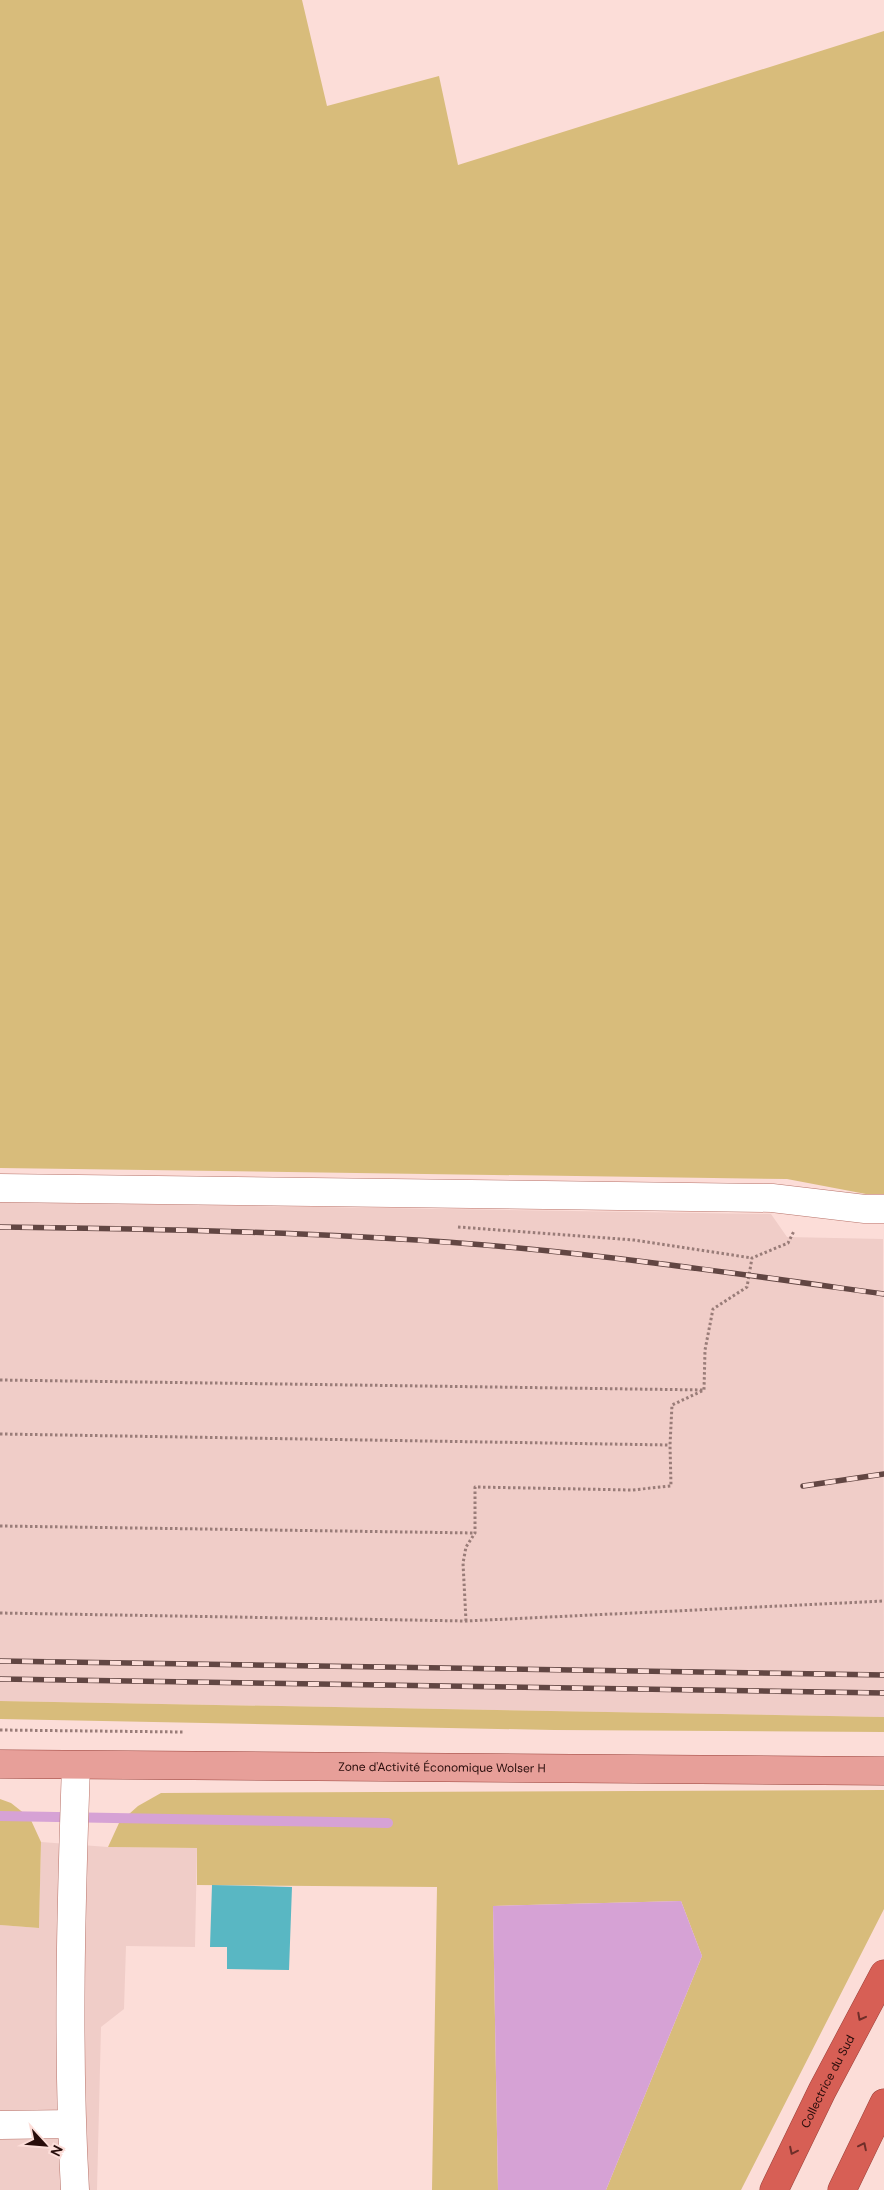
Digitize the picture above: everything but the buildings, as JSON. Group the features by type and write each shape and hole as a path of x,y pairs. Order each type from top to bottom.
{"highway":[{"name":"Collectrice du Sud","path":"774,2190 822,2091 884,1974"},
{"path":"842,2190 884,2103"}],"main road":[{"name":"Zone d'Activité Économique Wolser H","path":"0,1764 884,1771"}],"lane":[{"path":"0,1188 772,1198 865,1209 884,1208"},
{"path":"76,1766 72,1908 72,2124 76,2190"},
{"path":"0,2125 72,2124"}],"path":[{"path":"454,1226 634,1240 752,1258 788,1243 792,1237 801,1202"},
{"path":"704,1390 705,1350 713,1309 747,1287 752,1258"},
{"path":"0,1380 704,1390"},
{"path":"466,1622 463,1563 466,1547 476,1533 475,1487 632,1490 671,1486 670,1445 672,1405 704,1390"},
{"path":"0,1434 670,1445"},
{"path":"0,1526 476,1533"},
{"path":"0,1612 466,1622 884,1601"}],"shaded area":[{"path":"0,0 302,0 327,106 439,76 458,165 884,31 884,1194 866,1194 787,1179 0,1168"},
{"path":"0,1202 771,1214 787,1237 883,1239 884,1717 0,1701"},
{"path":"0,1701 884,1717 884,1732 554,1730 0,1719"},
{"path":"884,1790 884,1909 741,2190 606,2190 702,1956 681,1901 493,1906 498,2190 432,2190 437,1887 197,1885 197,1848 108,1847 119,1823 138,1806 161,1793"},
{"path":"0,1799 11,1803 30,1818 41,1842 39,1928 0,1925"},
{"path":"41,1842 108,1847 197,1848 195,1947 126,1946 124,2009 101,2027 97,2190 0,2190 0,1925 39,1928"},
{"path":"681,1901 702,1956 606,2190 498,2190 493,1906"}],"waterway":[{"path":"0,1816 388,1823"}],"railway":[{"path":"0,1227 236,1232 472,1244 627,1260 884,1294"},
{"path":"803,1486 884,1474"},
{"path":"0,1661 884,1675"},
{"path":"0,1679 884,1693"}]}
